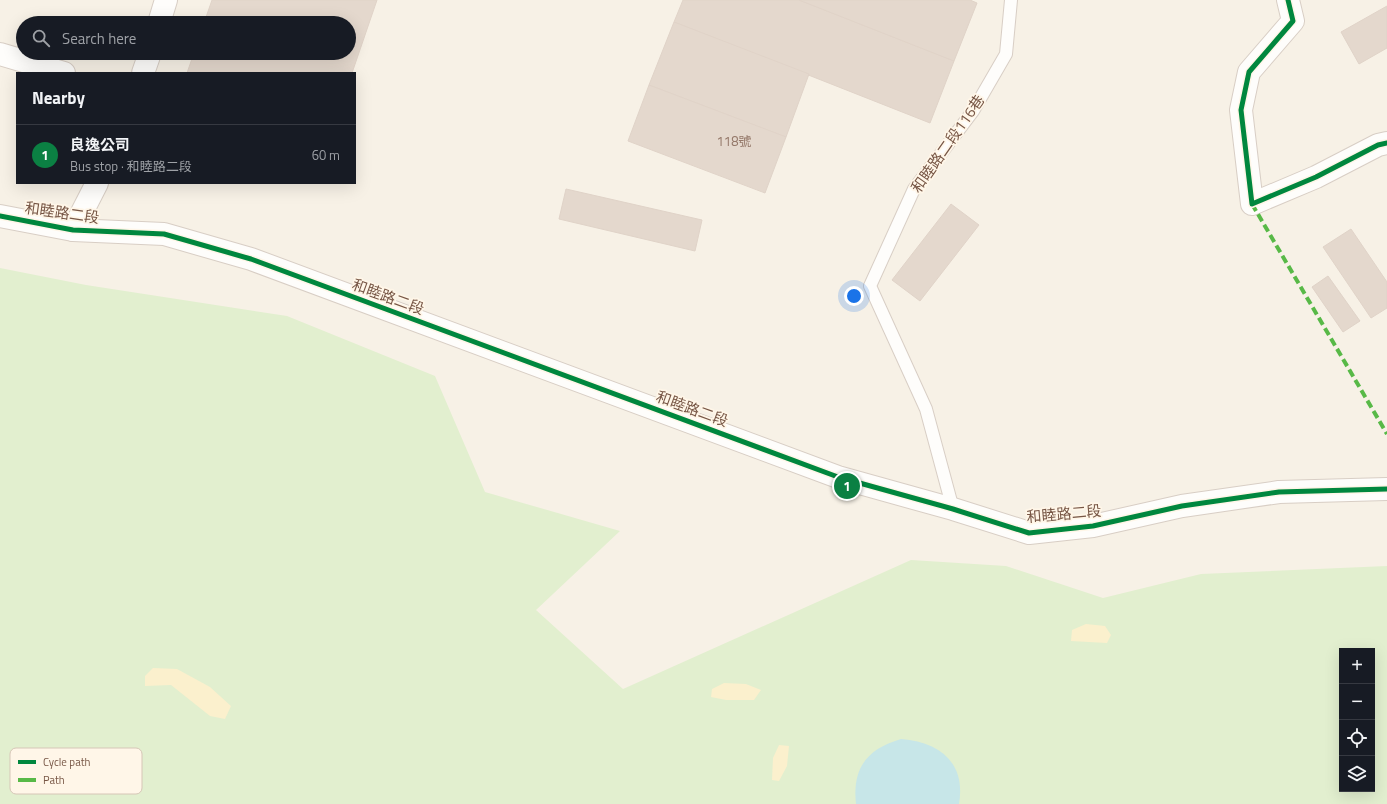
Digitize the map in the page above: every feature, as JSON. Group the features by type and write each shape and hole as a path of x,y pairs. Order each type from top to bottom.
{"street":[{"path":"161,16 166,0"},
{"path":"1288,0 1293,21 1249,72 1241,110 1252,204 1316,177 1378,145 1387,143"},
{"path":"0,54 16,59"},
{"path":"20,60 61,72"},
{"path":"143,72 148,60"},
{"path":"73,230 96,184"},
{"name":"和睦路二段","path":"0,216 73,230 164,234 251,259 838,477 953,508 1029,533 1093,526 1182,506 1279,492 1387,489"}],"lane":[{"name":"和睦路二段116巷","path":"953,508 926,408 870,286 914,189 973,111 1006,54 1011,0"}],"green space":[{"path":"0,268 86,285 287,316 435,376 485,492 620,531 536,610 623,689 911,560 1006,566 1103,598 1201,574 1387,566 1387,804 0,804"}],"sand":[{"path":"1086,624 1105,626 1111,635 1107,643 1071,641 1072,630"},
{"path":"153,668 177,669 210,687 231,706 225,719 210,716 171,685 145,686 145,676"},
{"path":"724,683 746,684 761,690 754,700 726,700 711,697 712,689"},
{"path":"779,745 789,746 787,766 779,781 772,780 773,758"}],"water":[{"path":"901,739 928,745 947,757 954,766 958,777 960,790 959,804 856,804 855,791 857,780 864,762 879,748"}],"building":[{"path":"212,0 377,0 352,72 187,72 192,60 356,60 356,16 206,16"},
{"path":"683,0 799,0 954,61 930,123 674,22"},
{"path":"799,0 970,0 977,3 954,61"},
{"path":"1387,6 1387,48 1359,64 1341,32"},
{"path":"674,22 809,74 786,137 649,85"},
{"path":"649,85 786,137 765,193 628,141"},
{"path":"566,189 702,220 695,251 559,219"},
{"path":"951,204 979,225 920,301 892,280"},
{"path":"1351,229 1387,282 1387,308 1371,318 1323,247"},
{"path":"1328,276 1360,321 1343,332 1312,287"}],"marked path":[{"path":"1252,204 1387,434"}],"cycle path":[{"path":"1288,0 1293,21 1249,72 1241,110 1252,204 1316,177 1378,145 1387,143"},
{"path":"0,216 73,230 164,234 251,259 838,477 953,509 1029,533 1093,526 1182,506 1279,492 1387,489"}],"place":[{"name":"良逸公司","path":"847,486"}]}
